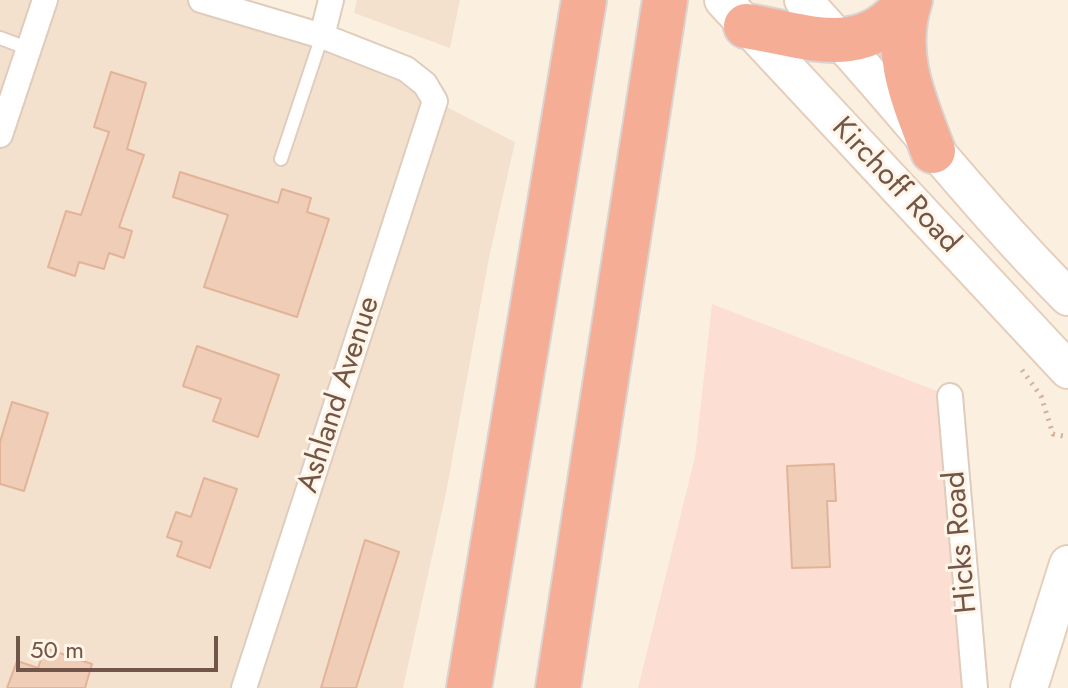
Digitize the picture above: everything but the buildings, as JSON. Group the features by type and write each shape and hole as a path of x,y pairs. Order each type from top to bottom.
{"highway":[{"path":"469,681 584,0"},
{"path":"735,13 841,41 871,35 909,0"},
{"path":"909,0 901,37 904,68 933,151"},
{"path":"558,688 665,8"}],"main road":[{"name":"Kirchoff Road","path":"803,0 866,66 933,151 1005,234 1068,297"},
{"name":"Kirchoff Road","path":"735,13 1068,370"},
{"path":"1005,234 1068,272"},
{"path":"1029,688 1068,564"}],"street":[{"path":"0,135 45,0"},
{"path":"201,0 322,36 331,0"},
{"name":"Ashland Avenue","path":"244,688 435,101 425,84 406,69 322,36"},
{"name":"Hicks Road","path":"950,396 975,688"}],"lane":[{"path":"281,159 322,36"},
{"path":"0,38 27,48"}],"shaded area":[{"path":"0,0 201,0 406,69 435,101 515,142 489,258 446,493 403,688 0,688"},
{"path":"357,0 460,0 450,48 354,13"},
{"path":"712,304 950,396 975,688 638,688 695,457"}]}
